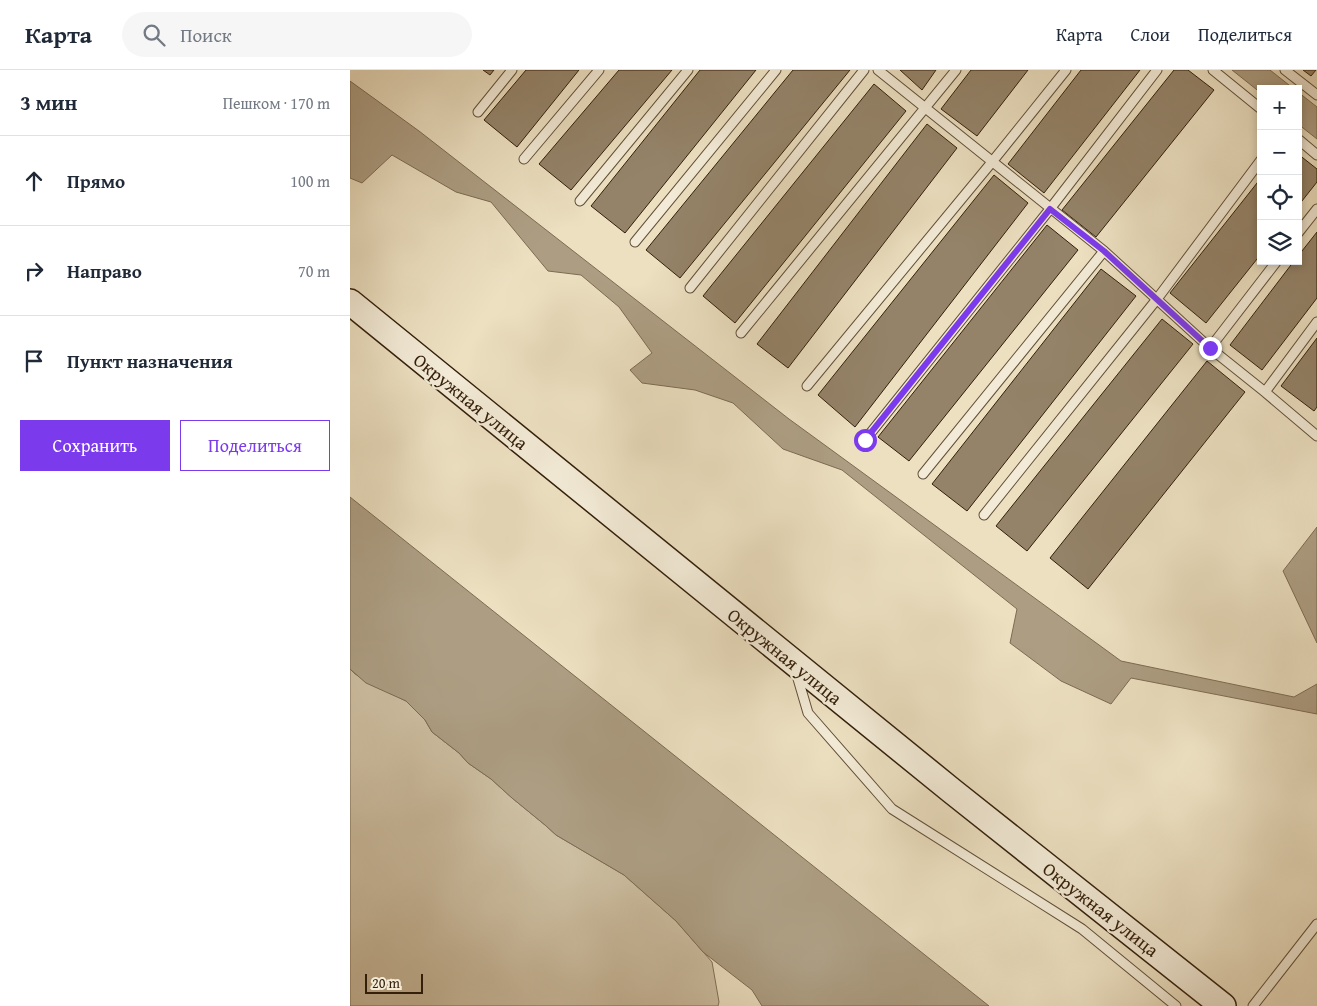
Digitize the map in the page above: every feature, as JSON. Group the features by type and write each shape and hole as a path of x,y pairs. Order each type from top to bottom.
{"main road":[{"name":"Окружная улица","path":"350,302 952,791 1223,1006"}],"lane":[{"path":"478,112 512,70"},
{"path":"524,159 599,70"},
{"path":"580,201 688,70"},
{"path":"635,242 776,70"},
{"path":"690,288 864,70"},
{"path":"878,70 1104,251 1210,348 1317,436"},
{"path":"742,333 956,70"},
{"path":"807,386 1066,70"},
{"path":"865,440 1050,209 1157,70"},
{"path":"1213,70 1257,106"},
{"path":"1285,70 1317,96"},
{"path":"1302,142 1317,155"},
{"path":"984,515 1157,299 1257,165"},
{"path":"1302,228 1317,209"},
{"path":"923,474 1104,251"},
{"path":"1210,348 1274,265"},
{"path":"1265,392 1317,322"},
{"path":"793,662 808,713 892,810 1082,929 1176,1006"},
{"path":"1253,1006 1317,924"}],"shaded area":[{"path":"1232,70 1270,70 1289,85 1257,85 1257,90"},
{"path":"350,81 419,131 789,419 1121,661 1294,697 1317,684 1317,714 1131,678 1111,704 1061,681 1010,643 1017,609 842,470 783,449 733,403 695,390 642,383 630,370 652,353 619,307 581,275 548,271 491,202 456,192 392,155 362,183 350,178"},
{"path":"1302,95 1317,107 1317,139 1302,127"},
{"path":"350,497 989,1006 762,1006 752,990 703,952 676,921 624,875 556,835 491,779 468,763 459,753 432,732 425,720 406,701 366,683 350,669"},
{"path":"1317,527 1317,643 1283,571"},
{"path":"350,669 355,674 406,701 425,720 432,732 459,753 468,763 491,779 556,835 624,875 676,921 712,962 719,1002 718,1006 350,1006"}],"building":[{"path":"483,70 494,70 490,75"},
{"path":"526,70 579,70 517,147 484,120"},
{"path":"619,70 672,70 571,190 539,164"},
{"path":"700,70 756,70 625,233 591,206"},
{"path":"793,70 850,70 680,278 646,250"},
{"path":"900,70 936,70 922,90"},
{"path":"971,70 1028,70 977,136 941,109"},
{"path":"1081,70 1140,70 1044,193 1008,164"},
{"path":"1174,70 1188,70 1214,90 1096,237 1062,210"},
{"path":"1303,70 1316,70 1311,76"},
{"path":"874,84 906,111 735,323 703,296"},
{"path":"927,124 957,148 788,368 757,344"},
{"path":"1302,157 1317,169 1317,182 1302,201"},
{"path":"994,175 1028,203 855,427 818,395"},
{"path":"1257,183 1257,259 1206,323 1170,293"},
{"path":"1047,225 1078,250 909,461 878,437"},
{"path":"1317,232 1317,298 1262,370 1230,345 1291,265 1302,265 1302,251"},
{"path":"1101,269 1136,296 967,511 932,484"},
{"path":"1162,319 1193,344 1027,551 996,526"},
{"path":"1317,338 1317,407 1314,411 1281,386"},
{"path":"1207,361 1245,392 1088,589 1050,558"}],"route":[{"path":"865,440 1050,209 1104,251 1210,348"}]}
